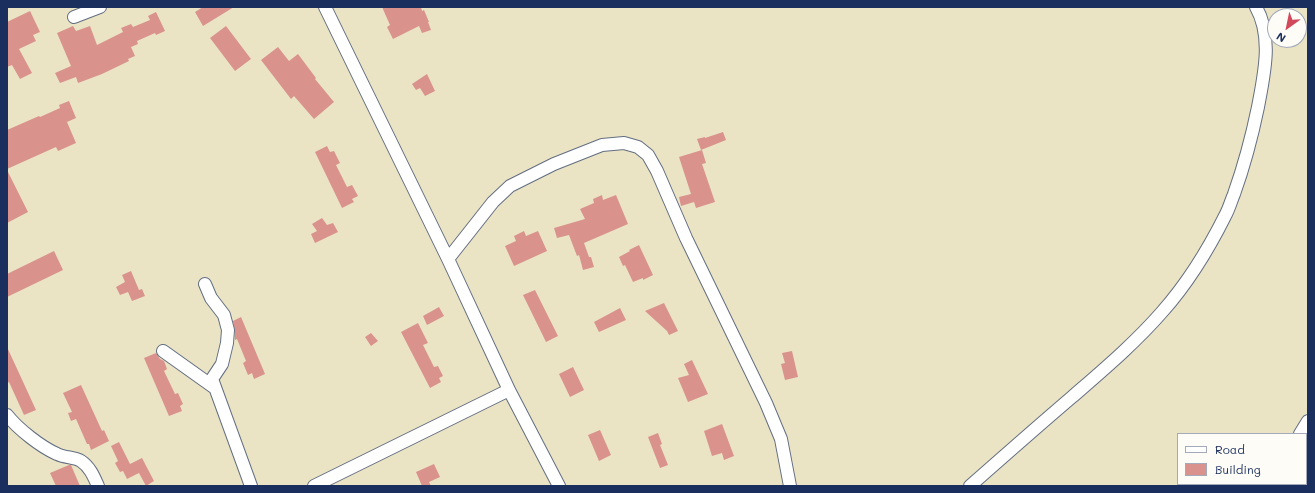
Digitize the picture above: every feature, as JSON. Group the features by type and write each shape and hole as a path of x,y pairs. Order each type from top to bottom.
{"street":[{"path":"74,18 100,7"},
{"path":"325,7 448,259 509,390 559,486"},
{"path":"970,486 1119,356 1162,312 1184,284 1205,252 1226,215 1239,179 1255,125 1262,89 1266,47 1265,30 1262,17 1256,7"},
{"path":"448,259 493,202 510,186 554,164 602,145 624,143 638,147 648,155 657,171 686,238 769,410 781,438 790,486"},
{"path":"205,284 211,298 224,315 228,330 227,343 222,364 212,379 251,486"},
{"path":"163,351 215,388"},
{"path":"314,486 509,390"},
{"path":"7,415 15,425 45,448 58,455 80,460 88,468 98,486"},
{"path":"1301,433 1308,421"}],"building":[{"path":"203,7 234,7 203,26 195,12"},
{"path":"382,7 421,7 422,11 424,10 431,30 422,33 419,26 393,39 387,27 390,25"},
{"path":"30,11 40,32 33,35 36,41 19,49 32,73 20,79 12,65 7,67 7,22"},
{"path":"156,12 165,31 156,35 155,33 137,41 138,44 131,47 135,56 128,59 129,61 102,74 78,83 76,77 60,83 55,73 71,66 57,33 73,26 76,31 90,26 97,45 123,32 121,28 131,24 133,27 150,20 148,16"},
{"path":"226,26 251,59 235,71 210,38"},
{"path":"278,47 289,61 298,54 316,78 315,79 334,102 314,119 294,96 291,99 261,60"},
{"path":"427,74 435,91 425,96 420,88 416,90 412,84"},
{"path":"69,101 76,118 67,122 76,143 58,151 56,147 7,169 7,130 60,108 59,105"},
{"path":"723,132 726,140 701,150 697,139"},
{"path":"327,146 330,152 334,151 340,163 336,165 347,187 352,185 358,196 352,199 354,202 342,208 315,152"},
{"path":"702,150 706,163 702,164 715,202 696,208 694,202 681,206 679,197 691,194 679,157"},
{"path":"7,170 28,212 7,223"},
{"path":"602,195 603,200 616,195 628,224 584,243 594,267 583,270 579,255 577,256 569,235 557,238 554,228 585,219 580,209 594,203 593,199"},
{"path":"322,218 327,225 333,223 338,232 315,243 311,234 317,231 312,224"},
{"path":"524,231 526,236 538,231 547,251 514,266 505,246 516,241 514,236"},
{"path":"639,245 653,275 643,280 643,278 633,282 625,265 623,266 619,257"},
{"path":"54,251 63,270 7,297 7,274"},
{"path":"131,271 139,290 142,289 145,296 132,301 128,292 120,295 116,287 125,282 122,275"},
{"path":"535,290 558,336 546,342 523,295"},
{"path":"664,303 678,331 669,335 667,331 645,311"},
{"path":"439,307 444,316 427,325 423,316"},
{"path":"620,308 626,320 599,332 594,322"},
{"path":"241,317 265,374 254,379 252,373 248,375 243,363 246,361 237,339 235,340 233,321"},
{"path":"418,323 428,343 423,345 434,367 438,366 443,376 439,378 441,382 430,388 401,332"},
{"path":"371,333 378,341 371,346 365,337"},
{"path":"7,347 36,410 24,415 9,382 7,383"},
{"path":"792,351 798,377 785,380 781,364 785,363 782,353"},
{"path":"156,353 160,359 164,361 167,369 164,371 175,394 178,393 183,404 180,406 182,411 169,416 144,358"},
{"path":"692,360 708,394 688,402 678,378 689,375 684,364"},
{"path":"573,367 584,390 570,397 559,374"},
{"path":"81,385 102,431 104,430 109,441 91,450 76,419 71,421 68,413 72,412 63,393"},
{"path":"722,424 734,456 724,460 722,453 712,456 704,431"},
{"path":"600,430 611,455 599,461 588,435"},
{"path":"658,433 662,444 660,445 668,465 660,468 648,437"},
{"path":"119,442 130,464 142,458 154,481 146,486 139,473 127,479 123,471 120,472 115,463 118,461 111,446"},
{"path":"434,464 440,477 429,482 431,486 422,486 416,472"},
{"path":"71,465 80,486 56,486 50,473"}]}
